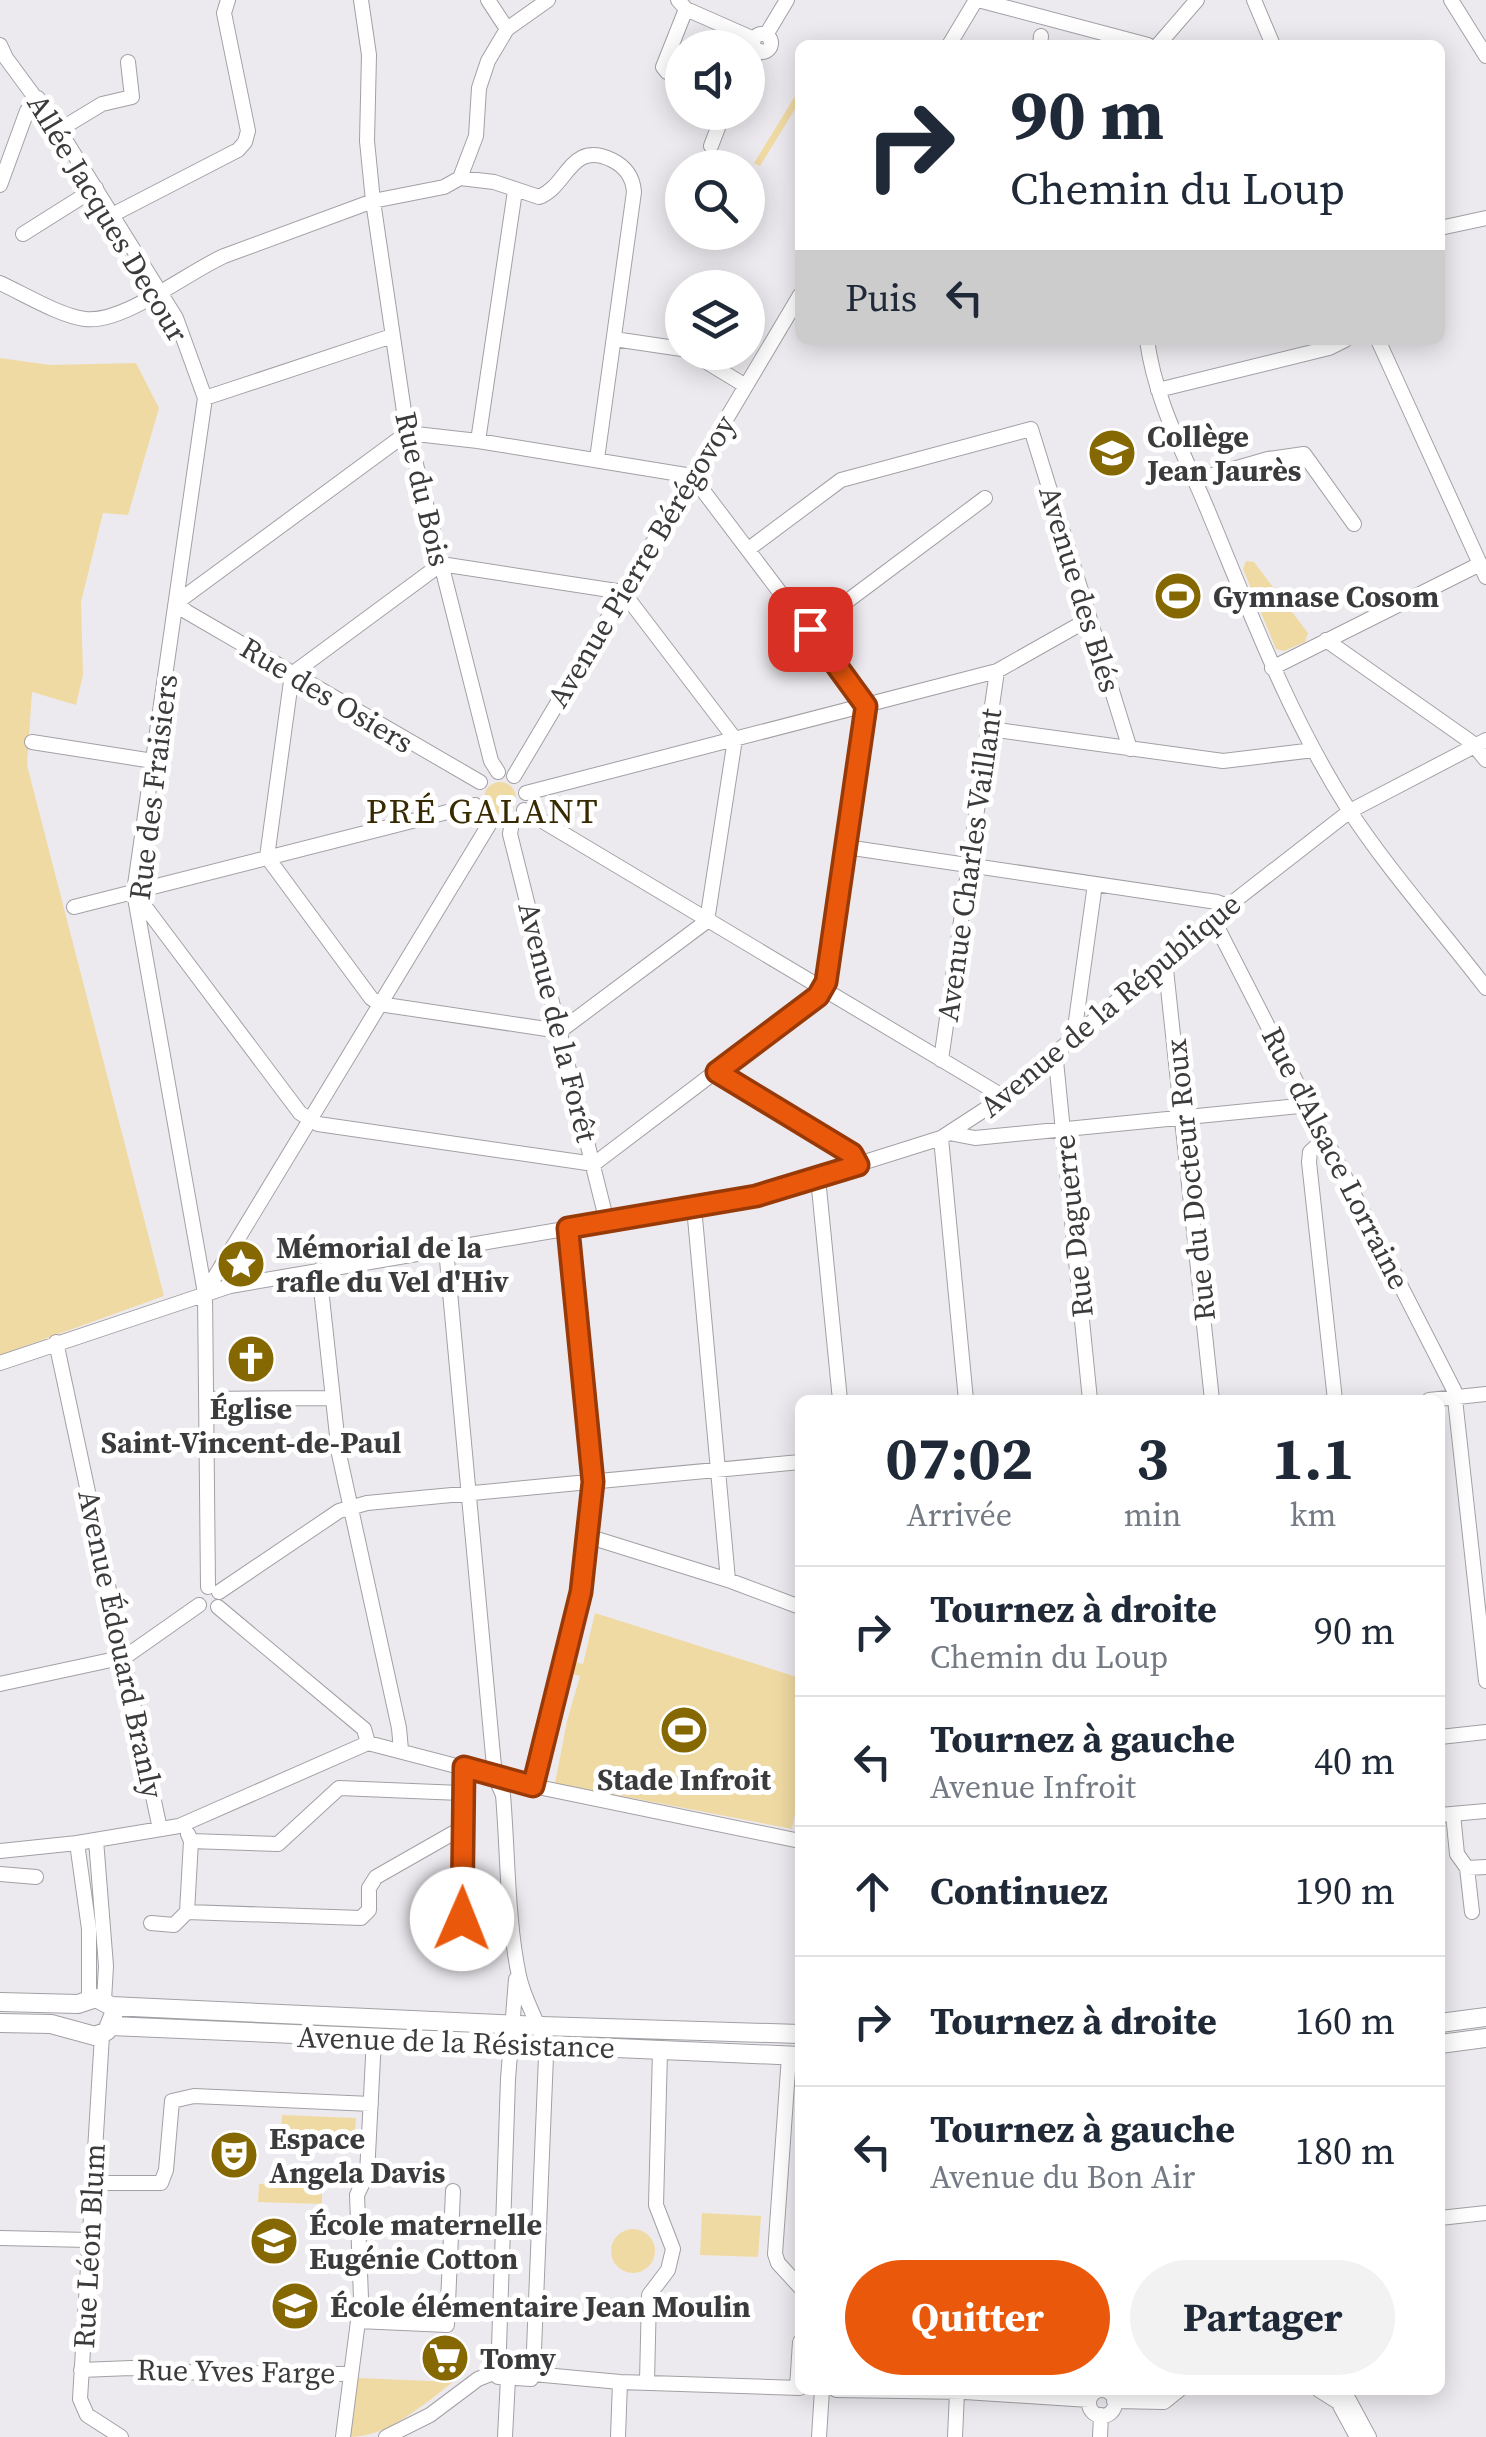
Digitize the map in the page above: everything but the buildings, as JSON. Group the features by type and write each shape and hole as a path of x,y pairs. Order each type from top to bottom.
{"main road":[{"name":"Avenue de la Résistance","path":"0,2002 96,2002 541,2026 795,2034"},
{"path":"78,2029 74,2016 96,2002 106,2030"},
{"path":"1445,2022 1486,2017"},
{"name":"Avenue de la Résistance","path":"0,2023 51,2024 88,2035 106,2030 794,2056"},
{"path":"1445,2043 1486,2038"}],"street":[{"path":"112,214 238,150 246,142 248,131 224,13 228,0"},
{"name":"Rue du Bois","path":"362,0 369,55 367,142 373,201 408,433 491,761 498,772"},
{"path":"488,0 507,29"},
{"path":"460,178 476,136 482,74 507,29 548,0"},
{"path":"765,32 787,0"},
{"path":"952,40 977,0 1129,40"},
{"path":"1162,40 1197,0"},
{"path":"1254,0 1272,40"},
{"path":"1451,0 1486,56"},
{"path":"674,30 682,5 735,30"},
{"name":"Allée Jacques Decour","path":"0,45 59,130 180,324 205,398"},
{"path":"59,130 102,104 132,98 128,62"},
{"path":"0,185 27,111 38,98"},
{"path":"710,146 717,130"},
{"path":"0,283 87,320 123,314 224,256 373,201 444,187 460,178 494,182 534,197 544,196 574,161 588,156 603,157 631,176 634,192 597,459"},
{"path":"23,234 96,188"},
{"path":"478,440 515,191"},
{"path":"1445,227 1486,218"},
{"name":"Avenue Pierre Bérégovoy","path":"514,776 746,386 792,322"},
{"path":"205,398 392,336"},
{"path":"614,339 665,346"},
{"path":"1148,345 1158,390 1272,668 1314,750 1350,810 1486,988"},
{"path":"1158,390 1335,345"},
{"path":"1272,668 1483,570 1380,345"},
{"path":"720,370 746,386"},
{"name":"Rue des Fraisiers","path":"205,398 134,892 205,1293 215,1595"},
{"name":"Avenue des Blés","path":"750,548 841,480 1032,430 1130,749"},
{"path":"134,892 300,1113 310,1120 594,1164 823,990 846,847 866,706 692,476 478,440 408,433 176,602"},
{"path":"1195,480 1268,458 1304,454 1354,524"},
{"path":"810,629 984,498"},
{"path":"441,564 623,592 734,738 707,922 560,1031 379,1004 370,998 268,857 292,674 441,564"},
{"name":"Rue des Osiers","path":"176,602 187,612 480,782"},
{"path":"526,793 997,671 1088,619"},
{"path":"1326,640 1480,742 1486,760"},
{"name":"Avenue Charles Vaillant","path":"942,1060 997,671"},
{"path":"990,729 1223,760 1314,750"},
{"path":"32,742 152,761"},
{"name":"Avenue de la République","path":"0,1363 239,1284 756,1196 945,1136 1004,1097 1228,906 1350,810 1480,742"},
{"path":"498,772 514,776 526,793 524,810 512,822 490,822 475,805 480,782 498,772"},
{"path":"74,907 475,805"},
{"path":"524,810 1004,1097"},
{"path":"205,1293 490,822"},
{"name":"Avenue de la Forêt","path":"512,822 510,834 607,1222"},
{"path":"846,847 1228,906"},
{"path":"1074,1034 1096,884"},
{"name":"Rue d'Alsace Lorraine","path":"1213,919 1456,1397"},
{"name":"Rue du Docteur Roux","path":"1165,960 1211,1395"},
{"name":"Rue Daguerre","path":"1055,1052 1090,1395"},
{"path":"717,1072 852,1154 858,1165"},
{"path":"966,1395 945,1136 975,1138 1309,1105"},
{"path":"1325,1138 1310,1152 1309,1162 1334,1395"},
{"path":"818,1178 840,1395"},
{"path":"694,1207 728,1580"},
{"path":"533,1786 581,1592 593,1482 568,1228"},
{"path":"386,2437 430,2414 478,2379 500,2372 531,2378 533,2371 545,2046 541,2026 526,2003 517,1963 503,1795 495,1777 446,1248"},
{"path":"228,1258 239,1284"},
{"path":"319,1270 339,1454 401,1750"},
{"name":"Avenue Édouard Branly","path":"56,1342 160,1828"},
{"path":"1445,1398 1486,1394"},
{"path":"1456,1397 1486,1681"},
{"path":"206,1399 333,1398"},
{"path":"0,1684 124,1657 199,1605 198,1594 215,1595 339,1511 469,1494 795,1462"},
{"path":"588,1536 728,1580 795,1606"},
{"path":"215,1595 364,1728 368,1743"},
{"path":"1445,1736 1486,1732"},
{"path":"1,1848 96,1840 184,1824 368,1743 533,1786 795,1840"},
{"path":"461,1951 464,1767"},
{"path":"191,1841 278,1844 339,1788 462,1793"},
{"path":"1472,1912 1467,1868 1457,1854 1447,1814 1486,1812"},
{"path":"151,1924 174,1925 186,1912 191,1841 184,1824"},
{"path":"186,1912 361,1918 369,1910 369,1888 376,1877 462,1828"},
{"path":"96,1840 106,1966 96,2002"},
{"path":"77,1842 96,2002"},
{"path":"1467,1868 1486,1867"},
{"path":"0,1874 36,1877"},
{"path":"505,2437 500,2372 510,2044 517,1963"},
{"name":"Rue Léon Blum","path":"106,2030 93,2182 82,2408 121,2437"},
{"name":"Rue Yves Farge","path":"82,2370 352,2374 361,2298 357,2194 367,2174 374,2038"},
{"path":"647,2382 649,2295 668,2270 672,2249 656,2205 660,2051"},
{"path":"794,2056 775,2254 795,2281"},
{"path":"93,2182 161,2183 166,2170 172,2101 194,2096 371,2104"},
{"path":"358,2321 447,2325 453,2191"},
{"path":"1445,2217 1486,2213"},
{"path":"0,2238 90,2240"},
{"path":"533,2371 620,2382 795,2388"},
{"path":"343,2437 352,2374"},
{"path":"618,2437 620,2382"},
{"path":"819,2437 822,2395"},
{"path":"928,2395 948,2412 956,2413 987,2396"},
{"path":"955,2437 956,2395"},
{"path":"979,2395 1089,2400"},
{"path":"1092,2395 1093,2412 1101,2416"},
{"path":"1101,2416 1113,2410 1110,2395"},
{"path":"1114,2400 1164,2402 1173,2395"},
{"path":"1327,2395 1338,2402 1357,2437"},
{"path":"1344,2395 1369,2437"},
{"path":"1100,2437 1101,2416"}],"shaded area":[{"path":"795,96 795,109 765,158 762,150"},
{"path":"0,358 50,365 136,363 159,408 128,515 103,513 81,602 83,675 76,705 32,692 27,765 164,1296 0,1355"},
{"path":"1246,561 1254,562 1308,633 1305,642 1284,651 1276,649 1243,569"},
{"path":"500,782 511,787 516,798 511,809 500,814 489,809 484,798 489,787"},
{"name":"Stade Infroit","path":"595,1613 795,1676 792,1829 555,1783 580,1676 569,1673 570,1661 583,1664"},
{"path":"282,2115 356,2118 354,2152 280,2149"},
{"path":"264,2180 322,2183 322,2204 258,2202 259,2184 264,2184"},
{"path":"702,2213 761,2216 758,2257 700,2255"},
{"path":"633,2229 648,2236 655,2251 648,2266 633,2273 618,2266 611,2251 618,2236"},
{"path":"358,2378 453,2382 392,2425 350,2437"}],"place":[{"name":"Collège Jean Jaurès","path":"1112,453"},
{"name":"Gymnase Cosom","path":"1178,596"},
{"name":"Mémorial de la rafle du Vel d'Hiv","path":"241,1264"},
{"name":"Église Saint-Vincent-de-Paul","path":"251,1359"},
{"name":"Stade Infroit","path":"684,1730"},
{"name":"Espace Angela Davis","path":"234,2155"},
{"name":"École maternelle Eugénie Cotton","path":"274,2241"},
{"name":"École élémentaire Jean Moulin","path":"295,2306"},
{"name":"Tomy","path":"445,2358"}],"district":[{"name":"PRÉ GALANT","path":"483,811"}],"route":[{"path":"462,1919 464,1767 533,1786 581,1592 593,1482 568,1228 756,1196 858,1165 852,1154 717,1072 818,996 826,982 866,706 810,629"}]}
